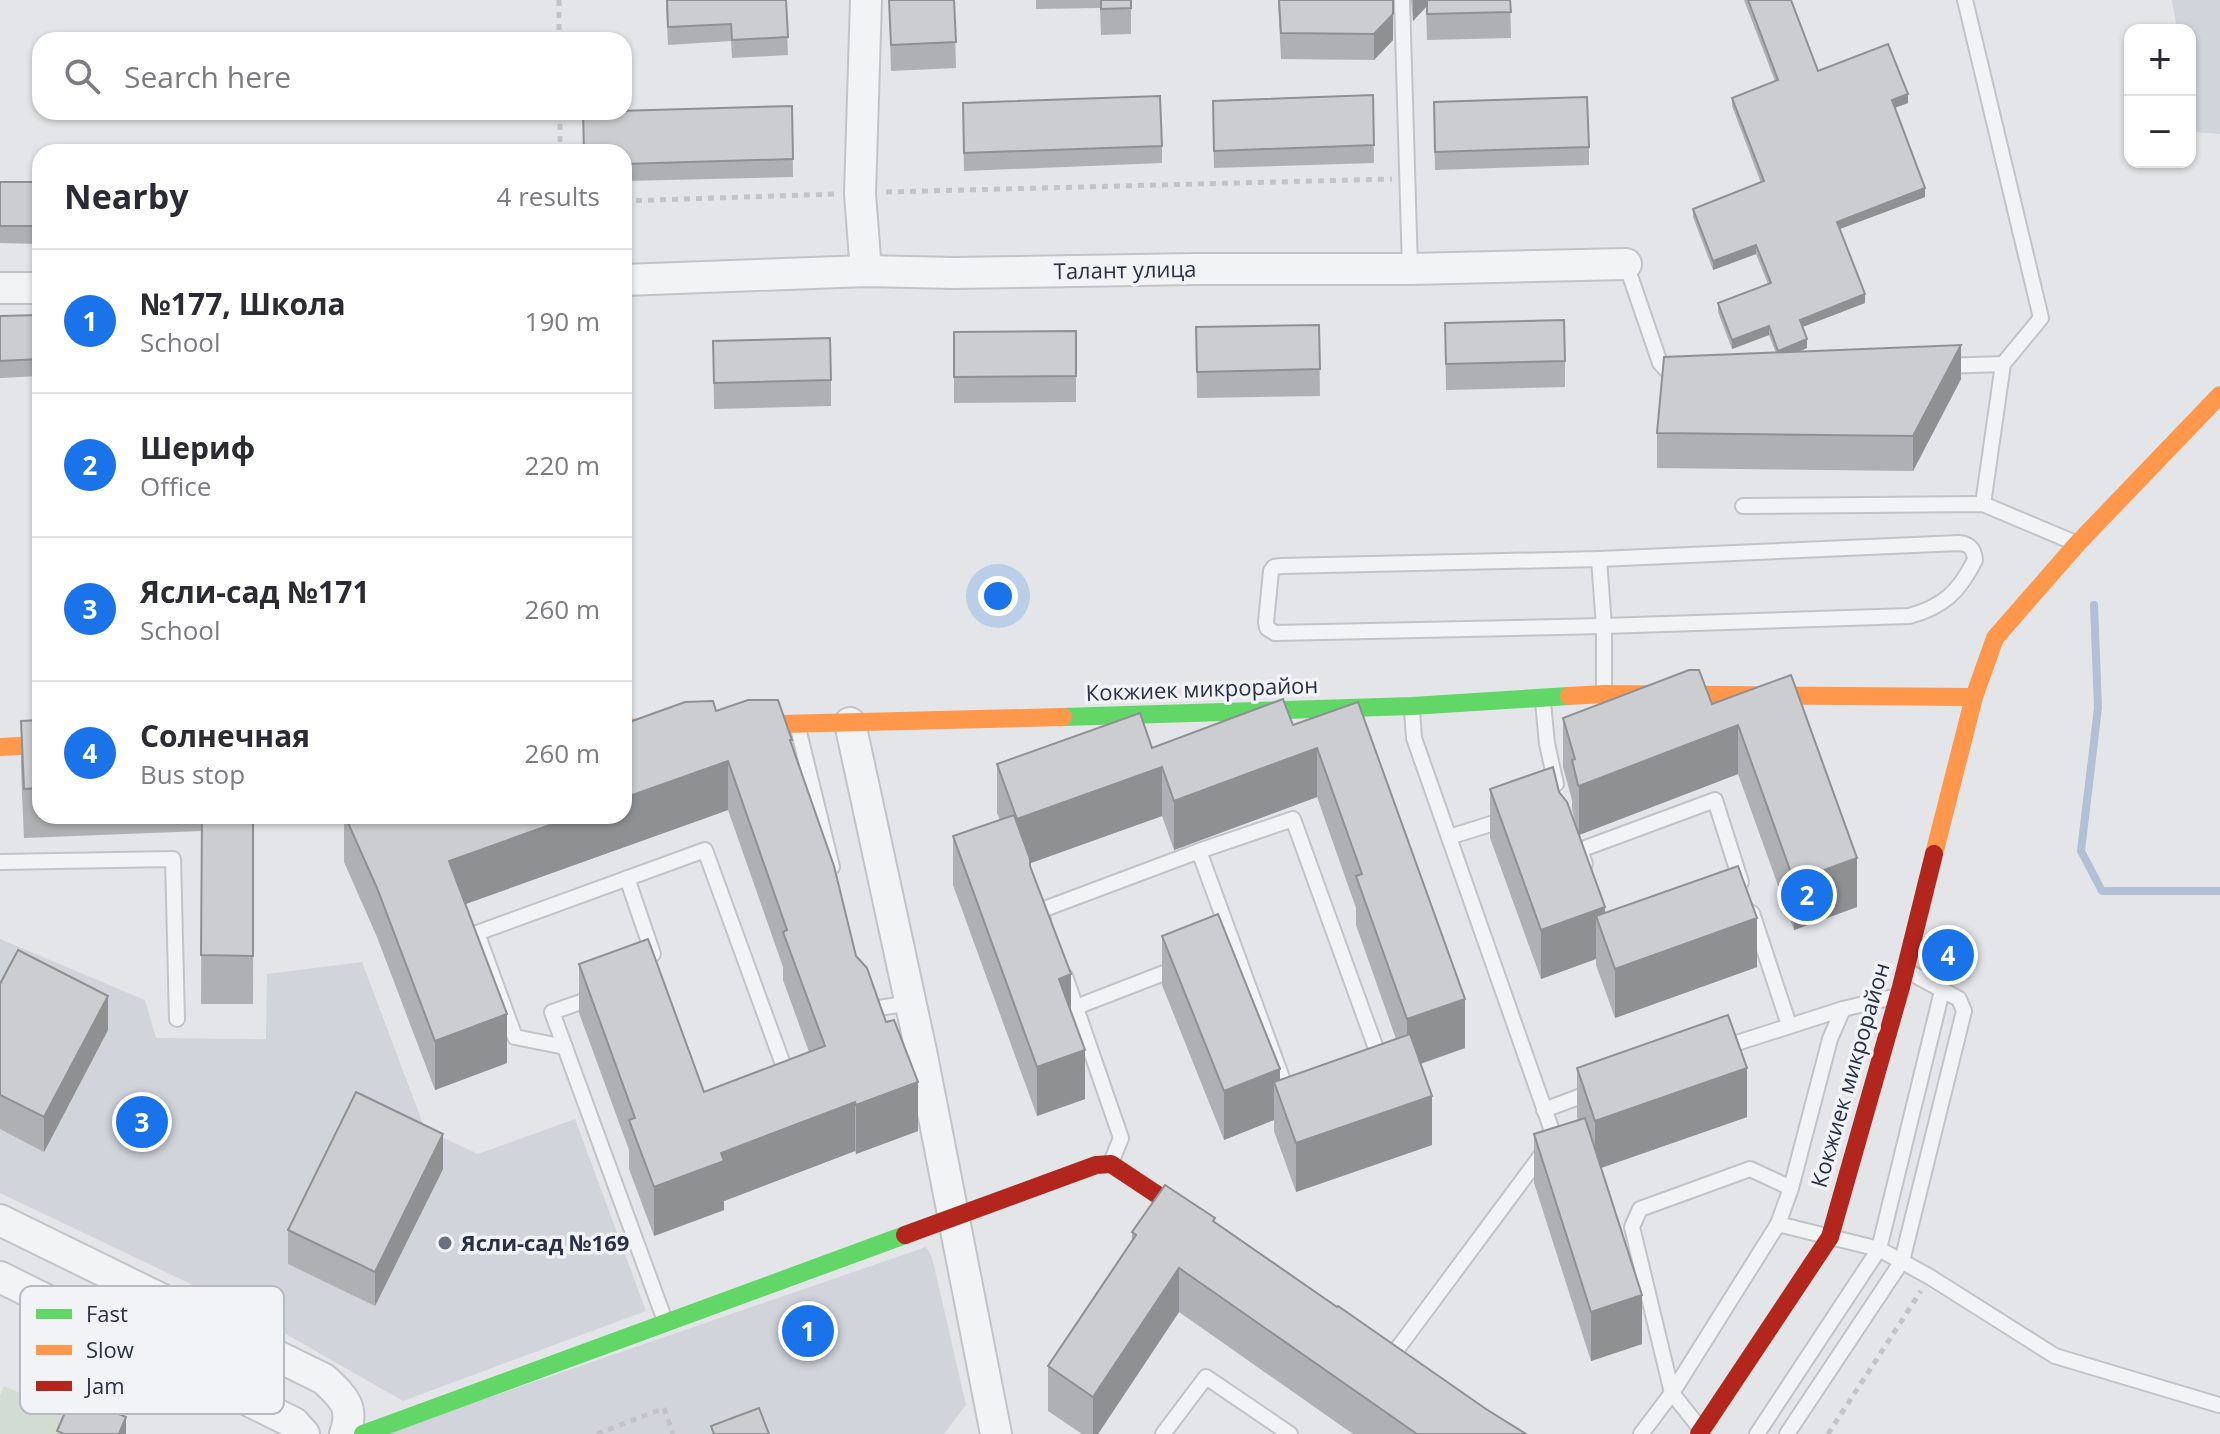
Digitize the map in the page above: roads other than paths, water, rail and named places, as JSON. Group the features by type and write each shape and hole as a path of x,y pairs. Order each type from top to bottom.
{"street":[{"path":"866,0 860,194 866,271"},
{"name":"Талант улица","path":"632,280 866,271 1410,269 1626,264"},
{"path":"0,288 32,288"},
{"name":"Кокжиек микрорайон","path":"1700,1432 1830,1237 1905,970 1974,697 1995,638 2077,544 2220,395"},
{"name":"Кокжиек микрорайон","path":"632,728 1412,706 1604,694 1974,697"},
{"path":"850,723 911,1003 996,1434"},
{"path":"0,747 32,745"},
{"path":"363,1434 1096,1165 1111,1164 1220,1236"},
{"path":"0,1220 134,1286"},
{"path":"0,1277 20,1287"},
{"path":"284,1359 324,1379 345,1398 350,1421 345,1434"},
{"path":"276,1414 294,1423 304,1434"}],"lane":[{"path":"1402,0 1410,269"},
{"path":"1965,0 2041,318 2003,364 1983,504"},
{"path":"1626,264 1660,363 1672,376 1687,375"},
{"path":"1924,367 2003,364"},
{"path":"1743,506 1983,504 2077,544"},
{"path":"1966,543 1972,549 1975,560 1959,587 1946,600 1930,610 1909,616 1275,633 1267,628 1271,571 1274,567 1599,559 1966,543"},
{"path":"1599,559 1604,626 1604,694"},
{"path":"1543,698 1547,744 1560,801"},
{"path":"1392,1357 1548,1146 1551,1128 1414,738 1412,706"},
{"path":"797,724 835,879"},
{"path":"1580,850 1715,800 1789,1025"},
{"path":"1449,837 1518,815"},
{"path":"1050,939 1039,911 1293,819 1385,1073 1372,1077"},
{"path":"1569,839 1580,850 1591,880"},
{"path":"565,1047 515,1037 477,933 705,850 794,1093"},
{"path":"1199,851 1227,948 1292,1106 1305,1102"},
{"path":"0,862 173,859 177,1019"},
{"path":"627,878 660,973"},
{"path":"1730,898 1745,893"},
{"path":"1076,1007 1191,962"},
{"path":"1061,966 1121,1138 1111,1164"},
{"path":"1787,1434 1902,1261 1964,1011 1959,999 1905,970"},
{"path":"862,988 866,1003 872,1009 911,1003"},
{"path":"1757,1434 1879,1249 1942,991"},
{"path":"606,993 552,1012 665,1323"},
{"path":"1702,1055 1789,1025 1898,996"},
{"path":"1641,1434 1672,1393 1778,1224 1791,1188 1830,1039 1843,1009"},
{"path":"1544,1110 1601,1089"},
{"path":"1700,1432 1672,1393 1632,1227 1640,1209 1750,1169 1791,1188"},
{"path":"1778,1224 1879,1249 1930,1277 2055,1356 2219,1405"},
{"path":"1163,1434 1206,1377 1290,1434"}],"waterway":[{"path":"2094,605 2098,708 2081,851 2102,891 2220,891"}],"place":[{"name":"Шериф","path":"1807,895"},
{"name":"Солнечная","path":"1948,955"},
{"name":"Ясли-сад №171","path":"142,1122"},
{"name":"Ясли-сад №169","path":"445,1243"},
{"name":"№177, Школа","path":"808,1331"}]}
